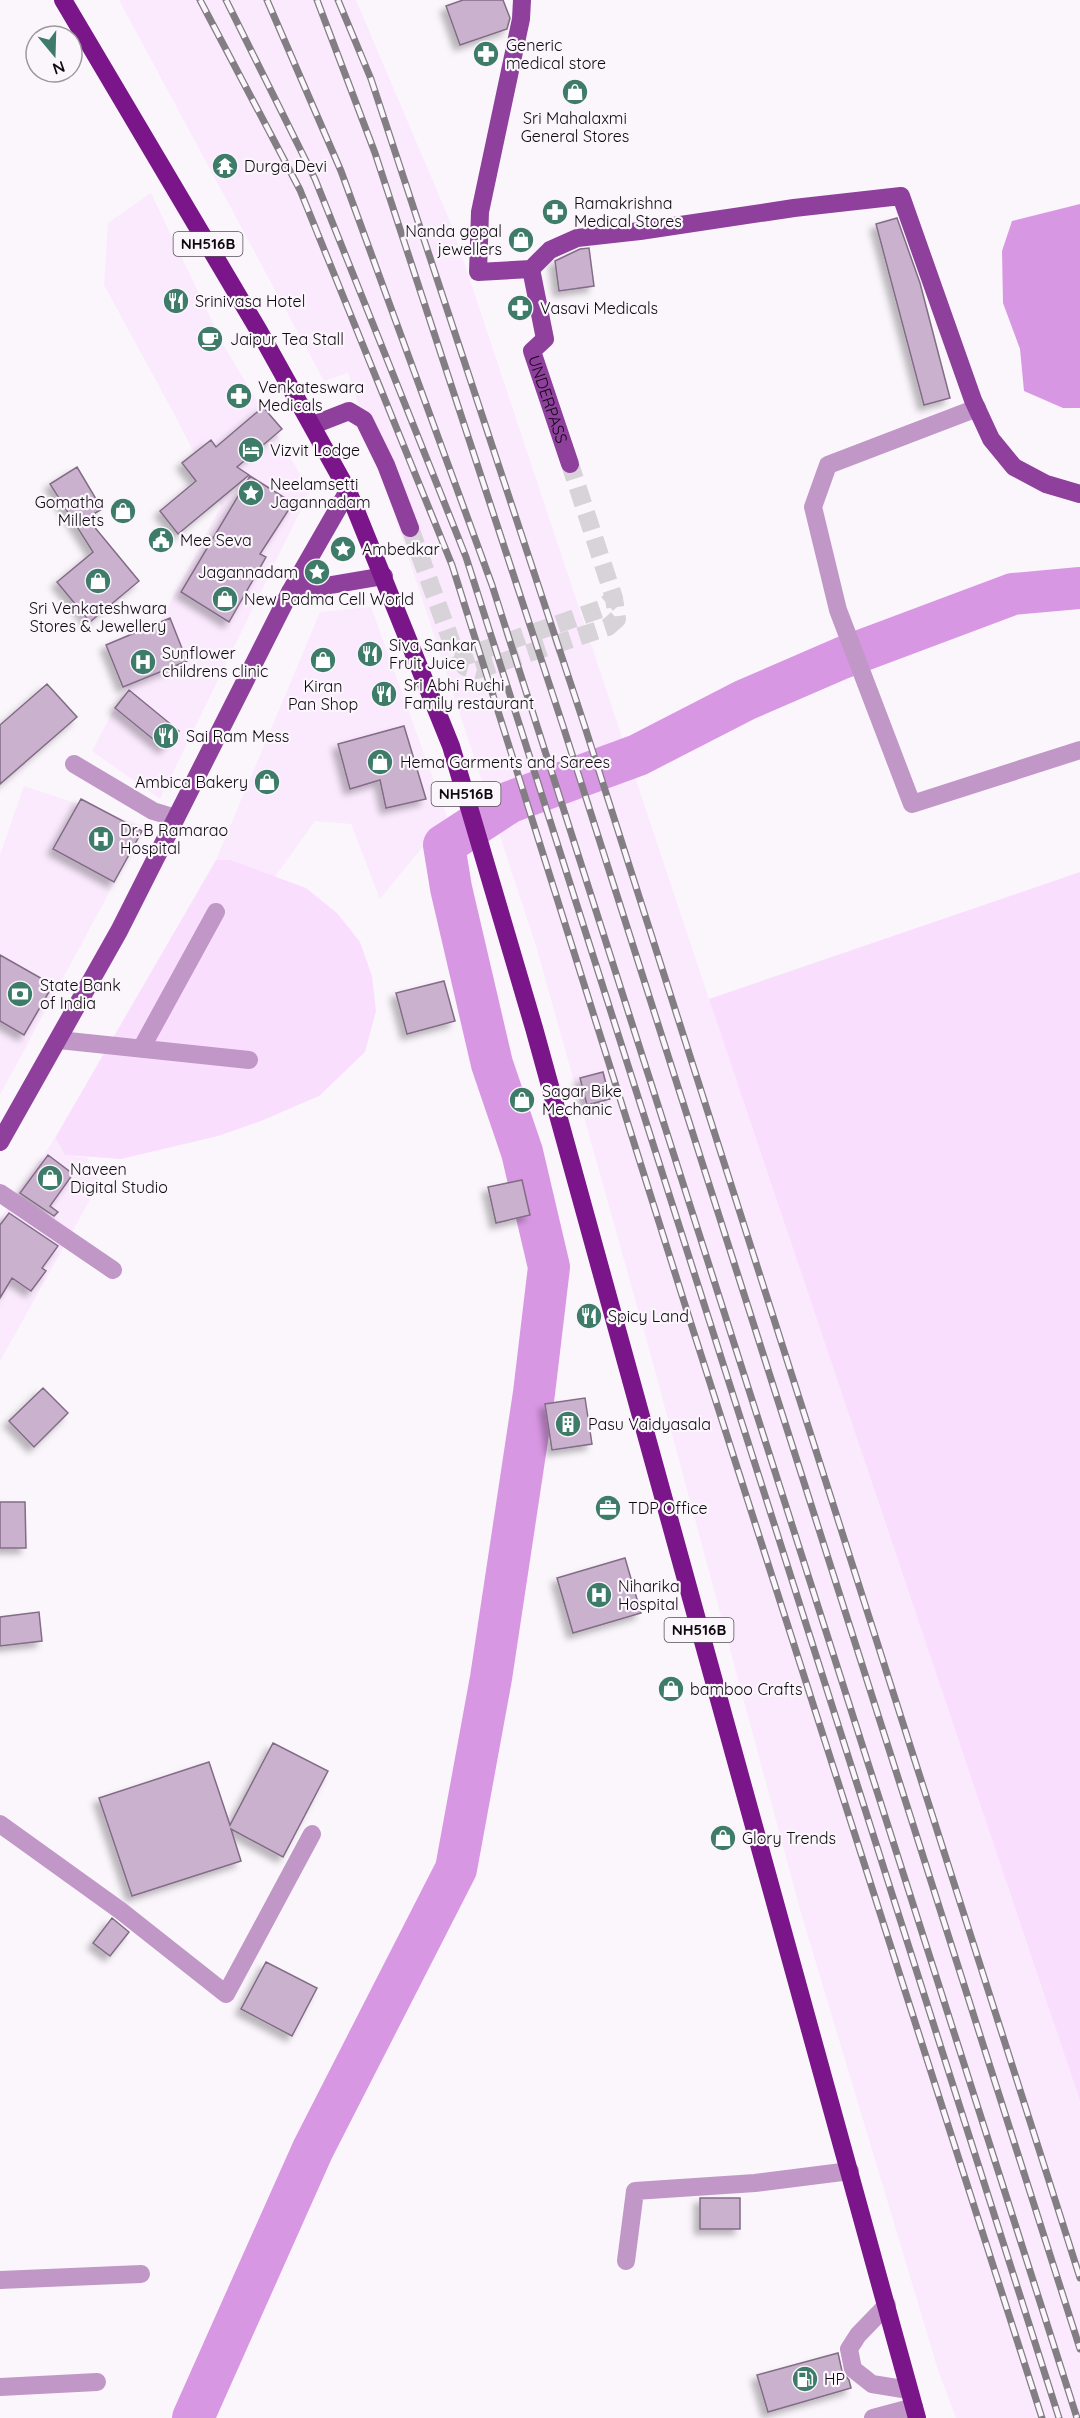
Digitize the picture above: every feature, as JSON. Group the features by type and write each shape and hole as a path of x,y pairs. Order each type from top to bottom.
{"highway":[{"name":"NH516B","path":"63,0 313,425 348,491 451,746 534,1028 914,2405"}],"main road":[{"path":"522,0 521,19 480,212 478,272 531,269 550,250 577,238 794,208 901,196 977,408 991,439 1014,467 1046,484 1080,494"},
{"name":"UNDERPASS","path":"531,269 545,339 532,351 570,464"},
{"path":"313,425 349,411 364,420 386,465 410,528"},
{"path":"0,1142 119,931 290,592 348,491"},
{"path":"290,592 384,576"}],"street":[{"path":"977,408 828,465 813,507 838,610 912,804 1080,750"},
{"path":"74,764 153,811 176,818"},
{"path":"142,1047 216,912"},
{"path":"59,1040 249,1060"},
{"path":"0,1193 113,1270"},
{"path":"0,1824 121,1911 226,1994 312,1834"},
{"path":"626,2261 635,2191 755,2183 850,2171"},
{"path":"0,2280 141,2274"},
{"path":"887,2305 849,2349 853,2369 873,2384 914,2405"},
{"path":"0,2386 98,2382"},
{"path":"873,2418 914,2405"}],"shaded area":[{"path":"119,0 356,0 452,226 709,999 1080,2101 1080,2418 956,2418 938,2370 801,1913 651,1356 536,946 348,373 324,381"},
{"path":"151,193 223,344 310,491 160,799 92,751 221,506 104,285 108,223"},
{"path":"1080,204 1080,408 1063,408 1024,391 1020,349 1003,303 1002,251 1012,221"},
{"path":"371,607 447,817 380,899 351,824 315,821 274,878 230,860 216,860 320,612"},
{"path":"24,786 145,826 0,1095 0,855"},
{"path":"216,860 230,860 306,888 337,913 360,942 372,976 376,1011 365,1052 319,1096 261,1121 218,1136 121,1159 65,1155 55,1138"},
{"path":"1080,872 1080,2101 709,999"},
{"path":"55,1138 65,1155 88,1158 100,1182 0,1361 0,1219"}],"building":[{"path":"463,0 503,0 510,18 507,29 460,45 446,6"},
{"path":"897,218 920,283 950,398 924,405 876,224"},
{"path":"589,248 594,286 559,291 555,261 580,249"},
{"path":"263,407 282,429 237,467 249,475 178,534 160,511 196,481 182,463 211,440 216,447"},
{"name":"Sri Venkateshwara Stores & Jewellery","path":"77,467 102,509 87,518 139,581 90,622 57,582 93,552 50,484"},
{"path":"250,476 293,503 260,554 266,557 229,622 181,592"},
{"path":"170,618 187,661 123,687 106,645"},
{"path":"47,684 77,717 0,784 0,725"},
{"path":"129,690 179,731 164,748 115,708"},
{"path":"404,726 426,799 386,808 380,780 350,789 338,744"},
{"path":"81,799 142,831 114,882 53,849"},
{"path":"0,955 53,985 24,1035 0,1021"},
{"path":"444,981 455,1021 407,1034 396,993"},
{"path":"603,1072 610,1099 587,1105 580,1078"},
{"path":"48,1155 73,1174 50,1206 58,1212 54,1216 20,1193"},
{"path":"522,1180 530,1215 496,1223 488,1187"},
{"path":"9,1213 58,1246 42,1268 46,1271 31,1291 12,1278 0,1298 0,1225"},
{"path":"43,1388 68,1413 34,1447 9,1421"},
{"name":"Pasu Vaidyasala","path":"585,1398 592,1444 552,1450 545,1404"},
{"path":"0,1502 25,1502 26,1548 0,1548"},
{"path":"625,1558 641,1613 573,1633 557,1578"},
{"path":"39,1612 42,1641 0,1646 0,1617"},
{"path":"273,1743 328,1771 283,1857 231,1829 241,1861 132,1896 99,1798 209,1762 230,1825"},
{"path":"112,1918 129,1932 110,1956 93,1943"},
{"path":"266,1962 317,1988 292,2036 241,2009"},
{"path":"700,2198 740,2198 740,2229 700,2229"},
{"path":"838,2353 842,2371 849,2380 851,2388 768,2412 757,2375"}],"waterway":[{"path":"193,2418 313,2149 456,1869 491,1678 534,1393 549,1267 522,1152 492,1064 451,888 444,845 510,802 638,755 745,700 842,658 1013,594 1080,588"}],"tunnel":[{"path":"410,528 455,652 465,667 477,670 608,627 617,619 614,598 570,464"},
{"path":"455,652 469,655 601,609 614,598"}],"railway":[{"path":"200,0 300,190 452,565 686,1308 1042,2418"},
{"path":"226,0 315,179 466,557 1059,2418"},
{"path":"267,0 341,171 492,585 1077,2418"},
{"path":"317,0 375,153 564,729 1080,2349"},
{"path":"338,0 371,79 584,724 1080,2278"}],"place":[{"name":"Generic medical store","path":"486,54"},
{"name":"Sri Mahalaxmi General Stores","path":"575,92"},
{"name":"Durga Devi","path":"225,166"},
{"name":"Ramakrishna Medical Stores","path":"555,212"},
{"name":"Nanda gopal jewellers","path":"521,240"},
{"name":"Srinivasa Hotel","path":"176,301"},
{"name":"Vasavi Medicals","path":"520,308"},
{"name":"Jaipur Tea Stall","path":"210,339"},
{"name":"Venkateswara Medicals","path":"239,396"},
{"name":"Vizvit Lodge","path":"251,450"},
{"name":"Neelamsetti Jagannadam","path":"251,493"},
{"name":"Gomatha Millets","path":"123,511"},
{"name":"Mee Seva","path":"161,540"},
{"name":"Ambedkar","path":"343,549"},
{"name":"Jagannadam","path":"317,572"},
{"name":"Sri Venkateshwara Stores & Jewellery","path":"98,581"},
{"name":"New Padma Cell World","path":"225,599"},
{"name":"Siva Sankar Fruit Juice","path":"370,654"},
{"name":"Kiran Pan Shop","path":"323,660"},
{"name":"Sunflower childrens clinic","path":"143,662"},
{"name":"Sri Abhi Ruchi Family restaurant","path":"384,694"},
{"name":"Sai Ram Mess","path":"166,736"},
{"name":"Hema Garments and Sarees","path":"380,762"},
{"name":"Ambica Bakery","path":"267,782"},
{"name":"Dr. B Ramarao Hospital","path":"101,839"},
{"name":"State Bank of India","path":"20,994"},
{"name":"Sagar Bike Mechanic","path":"522,1100"},
{"name":"Naveen Digital Studio","path":"50,1178"},
{"name":"Spicy Land","path":"589,1316"},
{"name":"Pasu Vaidyasala","path":"568,1424"},
{"name":"TDP Office","path":"608,1508"},
{"name":"Niharika Hospital","path":"599,1595"},
{"name":"bamboo Crafts","path":"671,1689"},
{"name":"Glory Trends","path":"723,1838"},
{"name":"HP","path":"805,2379"}]}
